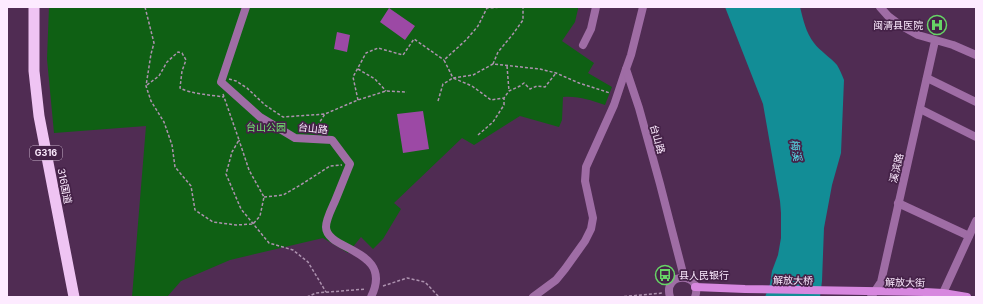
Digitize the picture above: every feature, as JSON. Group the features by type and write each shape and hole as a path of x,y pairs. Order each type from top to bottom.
{"highway":[{"name":"316国道","path":"34,7 34,71 38,104 74,297"}],"main road":[{"name":"解放大桥","path":"695,292 745,291 841,293"},
{"name":"解放大街","path":"841,293 873,296 943,293 967,297"}],"street":[{"path":"221,80 246,7"},
{"path":"583,45 591,29 596,7"},
{"path":"533,297 556,280 580,249 591,229 593,218 585,181 586,167 617,95 631,55 643,7"},
{"path":"880,7 888,16 900,25 918,35 953,45 976,55"},
{"name":"溪滨路","path":"873,296 881,282 898,202 936,41"},
{"name":"台山路","path":"626,69 639,108 684,277"},
{"path":"927,78 976,102"},
{"name":"台山路","path":"221,80 260,117 295,138 332,140 350,164"},
{"path":"920,110 976,137"},
{"path":"350,164 329,215 326,227 331,238 350,248 372,265 376,273 376,280 375,288 371,297"},
{"path":"898,202 972,233"},
{"path":"943,293 972,233 976,221"},
{"path":"670,295 669,288 671,284 678,278 684,277 693,283 695,292"}],"path":[{"path":"145,7 154,43 146,86 151,101 164,122 172,145 175,167 191,186 195,210 212,222 236,225 253,224 260,216 264,197 249,170 221,89 221,80 236,81 247,88 265,105 283,117 325,114 358,100 386,91 407,92"},
{"path":"444,60 466,40 478,26 487,7 505,7"},
{"path":"493,64 498,52 523,20 523,7"},
{"path":"358,100 353,77 366,53 378,48 403,55 414,40 444,60 453,78 472,86 491,100 504,98"},
{"path":"146,86 159,76 167,62 178,52 182,52 186,60 182,71 180,88 183,90 224,97"},
{"path":"438,101 443,84 453,78 473,75 493,64 556,73 579,83 617,95"},
{"path":"507,66 509,91"},
{"path":"358,69 376,79 386,91"},
{"path":"478,135 493,122 504,105 504,98 509,91 524,83 530,89 537,86 545,87 556,73"},
{"path":"319,139 319,123 325,114"},
{"path":"239,140 232,152 226,174 241,209 269,243 293,250 308,262 326,292"},
{"path":"264,197 283,194 330,166 350,164"},
{"path":"619,297 670,295"}],"green space":[{"name":"台山公园","path":"49,7 578,7 575,22 562,41 594,63 588,73 612,87 605,105 580,98 563,97 562,120 559,127 520,116 474,145 462,138 394,203 401,209 383,239 373,249 361,237 348,253 323,238 230,260 181,281 167,297 132,297 146,126 54,133 47,59"}],"water":[{"name":"梅溪","path":"725,7 800,7 805,26 811,39 819,49 837,65 844,80 841,153 832,185 824,228 820,297 765,297 778,255 781,238 780,201 763,104"}],"building":[{"path":"389,8 415,26 405,40 380,22"},
{"path":"337,32 350,35 347,52 334,49"},
{"path":"423,111 429,149 403,153 397,114"}],"place":[{"name":"闽清县医院","path":"937,25"},
{"name":"县人民银行","path":"665,275"}]}
